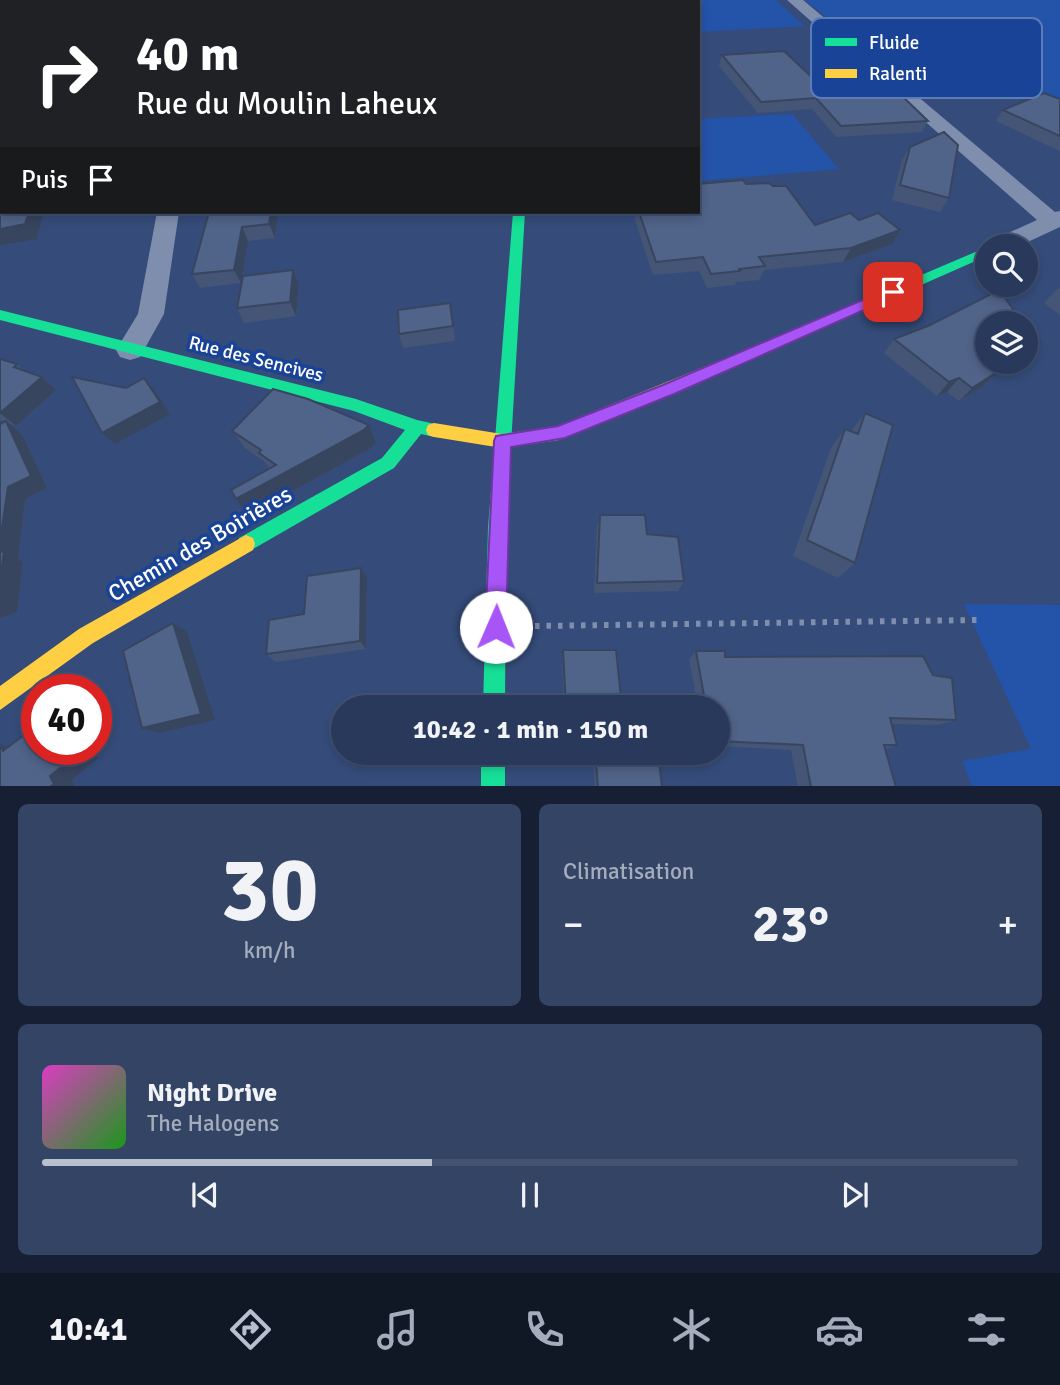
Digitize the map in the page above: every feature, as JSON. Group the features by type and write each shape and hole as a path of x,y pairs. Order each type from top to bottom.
{"street":[{"path":"794,0 815,18"},
{"path":"911,98 1056,220 1025,234"},
{"path":"130,350 151,314 168,214"},
{"path":"494,695 502,441 519,214"},
{"name":"Rue des Sencives","path":"0,315 356,405 417,427 502,441 559,433 668,389 975,255"},
{"name":"Chemin des Boirières","path":"0,699 86,636 388,463 417,427"},
{"path":"493,786 494,765"}],"path":[{"path":"496,627 981,620"}],"shaded area":[{"path":"700,0 776,0 804,26 700,32"},
{"path":"805,0 1060,0 1060,101 1042,93 1042,18 828,18"},
{"path":"792,114 839,169 700,181 700,119"},
{"path":"964,604 1060,605 1060,786 972,786 962,761 1031,749"}],"building":[{"path":"784,51 811,76 811,98 816,98 761,102 722,55"},
{"path":"1042,94 1060,99 1060,136 1003,110 1032,98 1042,98"},
{"path":"816,98 904,98 928,121 841,126"},
{"path":"944,132 958,145 949,198 900,185 910,147"},
{"path":"743,180 746,184 769,183 773,186 786,186 815,225 850,213 859,220 878,213 900,230 851,248 759,257 765,266 739,269 740,271 711,274 703,257 656,262 640,214 700,214 700,184"},
{"path":"0,214 28,214 25,224 0,229"},
{"path":"208,214 271,214 269,224 242,227 234,270 192,274"},
{"path":"293,270 290,302 237,308 243,276"},
{"path":"985,297 1004,297 1014,311 975,311 975,374 994,374 972,388 959,378 949,382 894,339 930,325"},
{"path":"450,303 453,326 399,334 398,310"},
{"path":"0,359 17,364 14,367 42,377 0,413"},
{"path":"72,377 126,388 144,378 160,402 102,433"},
{"path":"273,389 308,399 369,425 236,499 231,490 276,465 259,453 261,450 232,431"},
{"path":"865,413 893,425 855,563 807,540 845,429 858,434"},
{"path":"6,421 31,476 8,487 0,541 0,424"},
{"path":"600,515 645,515 647,534 678,537 684,581 597,583"},
{"path":"4,551 0,580 0,552"},
{"path":"361,568 360,641 266,654 269,620 304,614 307,576"},
{"path":"173,623 201,714 142,728 123,651"},
{"path":"563,650 616,650 621,695 565,695"},
{"path":"696,651 725,651 725,657 923,656 933,675 952,678 956,720 890,718 897,745 884,745 896,786 811,786 803,745 730,742 730,695 704,695"},
{"path":"21,737 21,765 64,765 50,776 54,784 51,786 0,786 0,744 3,751"},
{"path":"596,765 659,765 662,786 598,786"}],"traffic: fast":[{"path":"494,695 497,528 519,214"},
{"path":"741,358 975,256"},
{"path":"0,315 356,405 417,427 434,430"},
{"path":"246,544 388,463 417,427"},
{"path":"493,765 493,786"}],"traffic: slow":[{"path":"434,430 502,441 559,433 741,358"},
{"path":"0,699 86,636 246,544"}],"route":[{"path":"496,627 497,528 502,441 559,433 893,292"}]}
